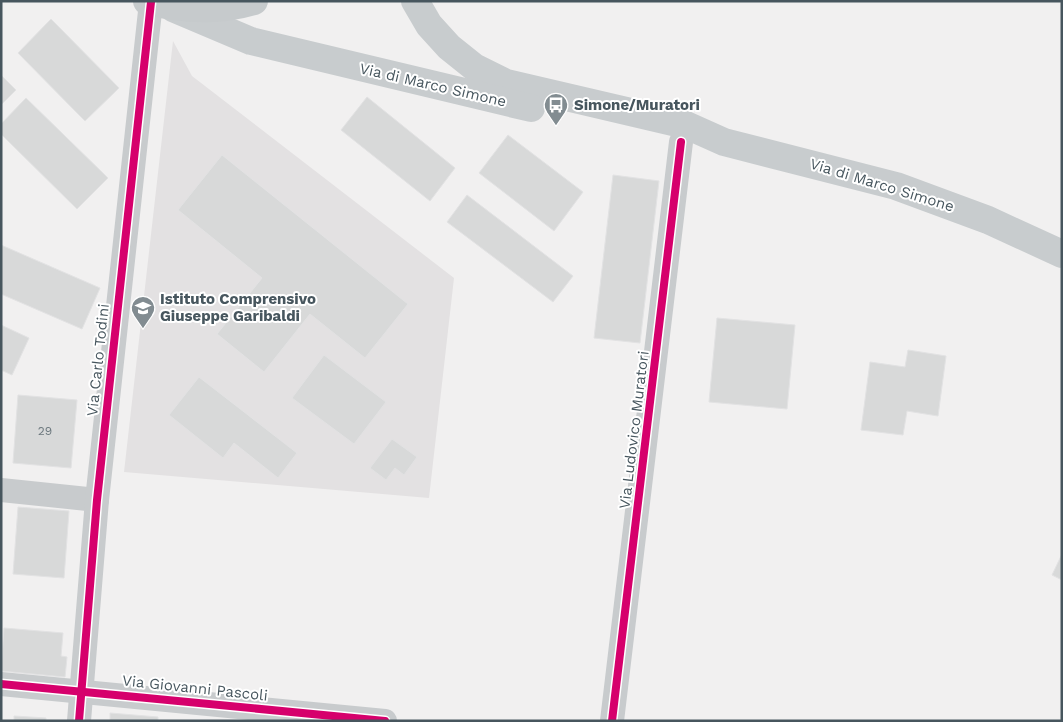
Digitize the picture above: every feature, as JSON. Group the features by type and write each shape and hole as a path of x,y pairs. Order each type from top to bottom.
{"main road":[{"path":"157,4 209,10 254,1"},
{"name":"Via di Marco Simone","path":"414,1 429,25 449,47 488,76 524,88 686,125 724,142 854,174 912,191 988,220 1062,254"},
{"name":"Via di Marco Simone","path":"157,4 251,41 444,88 681,142 724,142"}],"street":[{"name":"Via Carlo Todini","path":"79,721 97,500 157,4"},
{"name":"Via Ludovico Muratori","path":"612,721 681,142"},
{"path":"1,490 97,500"},
{"name":"Via Giovanni Pascoli","path":"1,684 385,721"}],"shaded area":[{"path":"173,41 192,76 454,278 429,498 124,472"}],"building":[{"path":"51,19 119,88 85,121 18,53"},
{"path":"1,75 16,90 1,105"},
{"path":"367,97 455,168 430,201 341,130"},
{"path":"26,98 108,178 77,209 1,134 1,124"},
{"path":"508,135 583,192 554,231 479,173"},
{"path":"222,155 408,304 365,358 310,314 264,372 217,334 262,278 178,210"},
{"path":"613,175 659,181 640,343 594,338"},
{"path":"467,195 573,276 553,302 447,222"},
{"path":"1,245 100,288 82,329 1,294"},
{"path":"717,318 795,325 787,409 709,402"},
{"path":"1,325 29,338 12,375 1,370"},
{"path":"908,350 946,356 938,416 907,411 903,435 861,430 870,362 905,367"},
{"path":"324,355 386,402 354,444 292,398"},
{"path":"199,377 297,453 278,478 234,443 223,458 169,415"},
{"path":"18,395 77,400 71,468 13,463"},
{"path":"392,439 417,457 404,475 395,468 386,480 370,468"},
{"path":"18,507 69,511 64,578 13,574"},
{"path":"1062,554 1062,580 1052,575"},
{"path":"4,628 63,633 61,656 67,657 65,677 1,671"},
{"path":"110,713 158,717 158,721 110,721"},
{"path":"14,716 46,718 46,721 14,721"}],"cycle path":[{"path":"79,721 97,500 151,2"},
{"path":"612,721 681,142"},
{"path":"1,684 385,721"}],"place":[{"name":"Simone/Muratori","path":"556,126"},
{"name":"Istituto Comprensivo Giuseppe Garibaldi","path":"143,329"}]}
